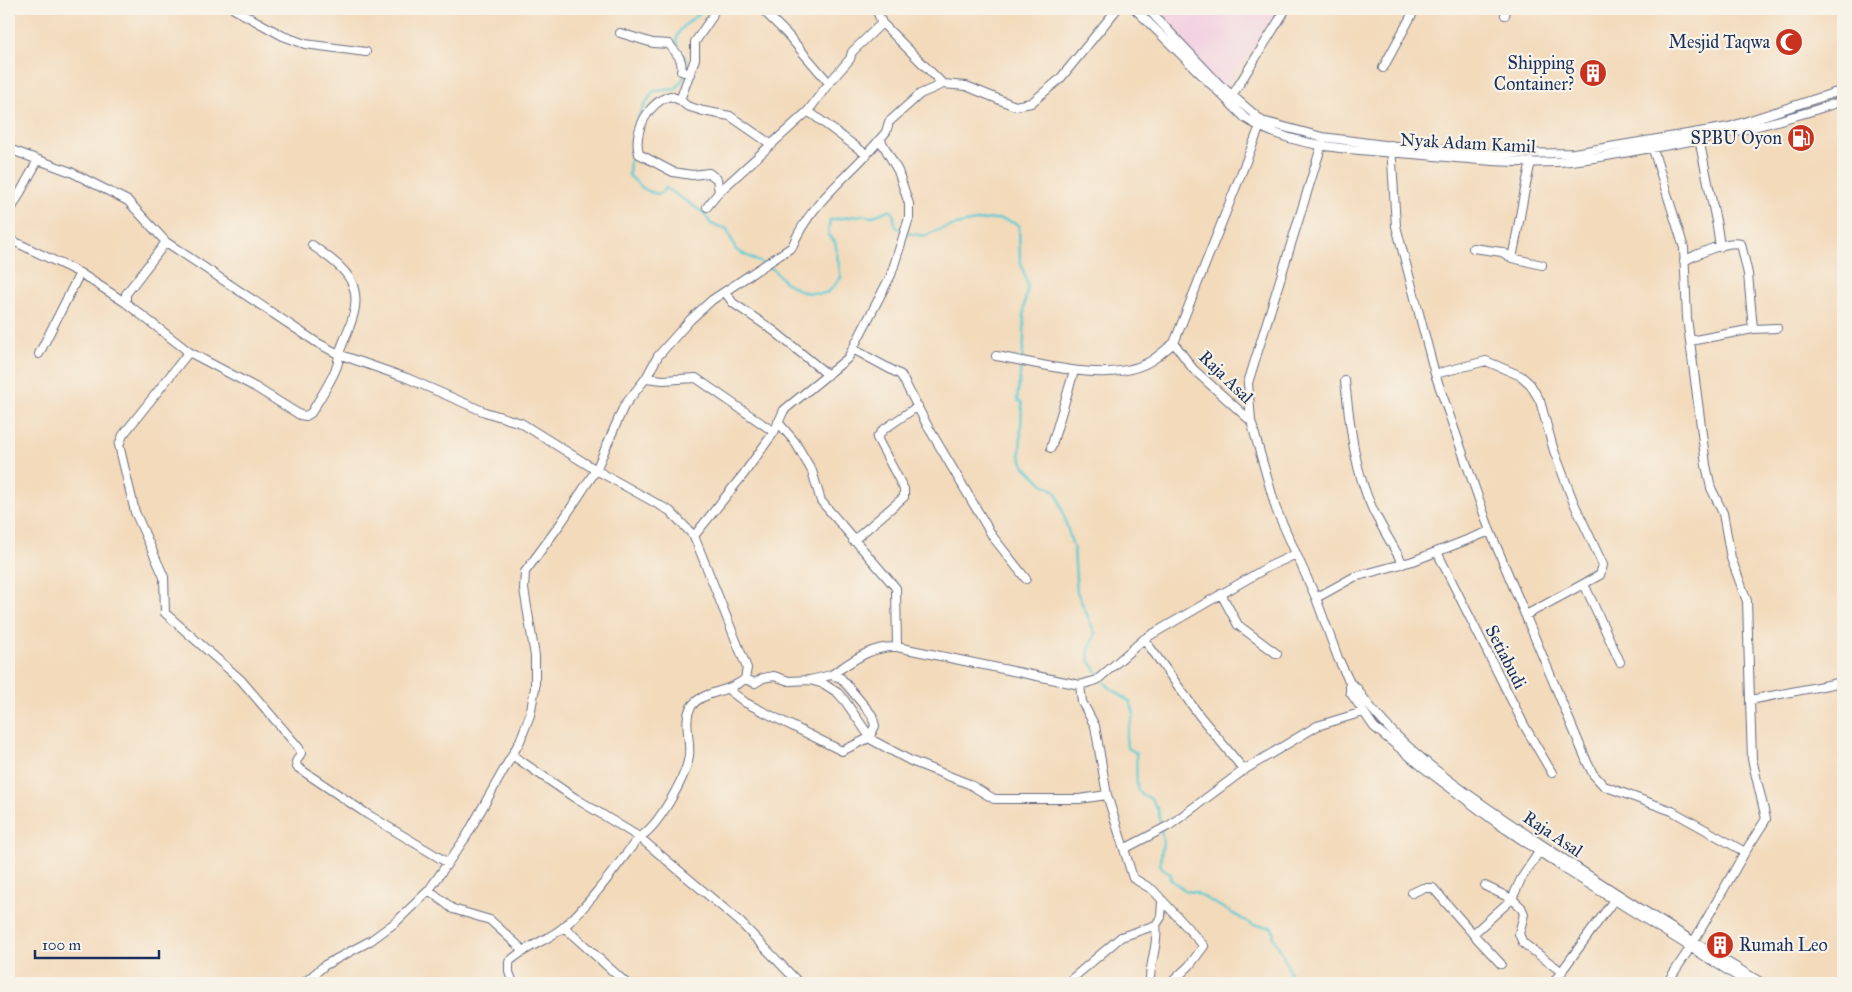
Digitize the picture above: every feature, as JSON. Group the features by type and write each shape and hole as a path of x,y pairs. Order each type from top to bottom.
{"street":[{"path":"234,9 283,36 305,44 366,52"},
{"path":"680,100 695,59 695,42 712,17 714,9"},
{"path":"762,9 787,34 828,83"},
{"path":"876,9 882,23 943,84"},
{"path":"304,983 325,965 370,942 396,922 429,890 466,837 512,755 530,715 535,688 535,656 524,589 525,572 561,524 596,470 624,406 646,378 658,356 703,307 792,247 798,233 813,209 867,155 886,132 889,122 920,94 943,84 966,86 1015,106 1031,103 1060,79 1117,9"},
{"name":"Nyak Adam Kamil","path":"1134,9 1175,46 1228,103 1262,125 1322,144 1531,162 1578,160 1652,144 1699,139 1748,130 1843,100"},
{"path":"996,356 1074,371 1128,369 1149,362 1174,343 1262,125 1148,9"},
{"path":"1228,103 1286,9"},
{"path":"1383,68 1415,9"},
{"path":"707,207 719,192 808,111 828,83 850,59 852,52 882,23"},
{"path":"620,34 653,43 669,44 680,59 681,71 690,74"},
{"path":"1300,136 1392,149 1544,155 1574,153 1652,144 1746,123 1843,90"},
{"path":"719,192 717,179 709,173 692,175 673,172 639,154 636,145 650,107 670,96 680,100 687,106 703,112 730,116 772,145"},
{"path":"808,111 867,155"},
{"path":"694,536 744,475 774,432 784,410 842,364 853,350 891,275 909,218 906,192 892,159 880,139"},
{"path":"1699,139 1718,226 1720,247"},
{"path":"1251,421 1248,383 1322,144"},
{"path":"1652,144 1682,241 1690,341 1711,488 1723,513 1732,558 1747,601 1752,759 1766,816 1692,945 1667,983"},
{"path":"9,149 71,172 128,201 166,242 305,335 338,354 407,378 486,412 521,423 596,470 670,511 694,536 747,668 745,679 729,690 702,697 692,706 688,717 689,745 687,764 648,833 639,837 597,891 564,927 509,962 509,972 513,983"},
{"path":"1392,149 1393,206 1398,235 1435,374 1490,531 1526,615 1562,707 1587,762 1598,781 1615,791 1672,811 1745,852"},
{"path":"9,212 38,160"},
{"path":"1512,258 1521,222 1521,201 1531,162"},
{"path":"9,239 80,273 126,303 189,352 255,387 300,415 306,416 311,413 338,365 338,354 353,318 356,303 350,279 341,268 312,244"},
{"path":"126,303 126,294 166,242"},
{"path":"1684,261 1720,247 1738,243 1743,248 1748,274 1753,329"},
{"path":"1473,248 1502,252 1512,258 1542,265"},
{"path":"39,354 80,273"},
{"path":"725,292 733,303 774,331 828,375"},
{"path":"1690,341 1753,329 1777,328"},
{"name":"Raja Asal","path":"1174,343 1193,369 1251,421 1270,494 1316,598 1338,658 1350,683 1350,692 1363,712 1379,731 1420,765 1614,900 1762,983"},
{"path":"853,350 900,375 992,537 1026,579"},
{"path":"189,352 123,435 119,445 135,512 164,577 165,612 241,680 299,748 301,752 296,762 297,767 390,828 448,863"},
{"path":"1435,374 1486,361 1520,376 1530,384 1540,401 1554,451 1573,501 1603,565 1600,575 1526,615"},
{"path":"1052,448 1074,371"},
{"path":"646,378 663,380 696,378 774,432"},
{"path":"1345,382 1353,448 1367,492 1373,509 1403,564"},
{"path":"853,541 904,497 904,489 877,438 883,430 918,406"},
{"path":"778,422 794,442 812,471 821,501 853,541 896,588 897,647"},
{"path":"1316,598 1354,578 1403,564 1490,531"},
{"name":"Setiabudi","path":"1437,552 1515,708 1552,773"},
{"path":"745,679 755,683 763,678 774,676 789,681 810,680 831,675 867,651 878,648 897,647 1080,685 1097,680 1144,639 1268,566 1296,554"},
{"path":"1584,584 1620,662"},
{"path":"1221,594 1238,625 1277,654"},
{"path":"1144,639 1199,715 1244,770"},
{"path":"729,690 746,703 842,751 869,738 875,726 872,715 841,678 831,675"},
{"path":"810,680 824,684 838,693 869,738 887,749 969,784 994,799 1080,799 1107,795"},
{"path":"1750,700 1843,682"},
{"name":"Raja Asal","path":"1350,683 1356,687 1384,725 1417,754 1541,849 1748,983"},
{"path":"1080,685 1082,702 1094,726 1107,795 1133,878 1153,890 1204,946 1189,966 1171,983"},
{"path":"1124,849 1170,825 1244,770 1317,726 1363,712"},
{"path":"512,755 639,837 739,921 799,983"},
{"path":"1473,934 1512,899 1521,879 1541,849"},
{"path":"1486,886 1512,899 1523,911 1519,934 1523,943 1562,972"},
{"path":"1412,893 1423,888 1433,888 1501,964"},
{"path":"429,890 453,909 490,920 524,951"},
{"path":"1553,983 1614,900"},
{"path":"1150,983 1150,972 1158,941 1156,925 1160,917 1162,902"},
{"path":"1067,983 1121,937 1156,925"},
{"path":"564,927 626,983"}],"shaded area":[{"path":"1140,9 1279,9 1222,94"}],"waterway":[{"path":"701,9 701,12 683,28 677,38 677,44 686,60 684,77 676,89 654,91 636,122 632,140 629,175 643,188 659,194 666,188 704,213 711,224 727,229 736,250 773,269 786,283 803,292 821,294 828,292 841,278 835,242 828,235 830,220 862,215 871,217 889,210 893,213 896,227 907,233 924,236 951,226 983,220 1001,219 1019,225 1020,260 1028,286 1024,306 1024,342 1017,400 1022,403 1020,454 1024,466 1043,484 1054,490 1059,499 1074,550 1077,592 1095,633 1088,654 1090,662 1108,686 1130,702 1134,713 1126,736 1127,747 1136,753 1137,788 1142,795 1151,799 1158,810 1163,842 1160,863 1162,868 1171,874 1170,879 1186,891 1195,892 1253,925 1271,927 1274,932 1273,937 1283,955 1294,983"}],"place":[{"name":"Mesjid Taqwa","path":"1789,42"},
{"name":"Shipping Container?","path":"1593,73"},
{"name":"SPBU Oyon","path":"1801,138"},
{"name":"Rumah Leo","path":"1720,945"}]}
